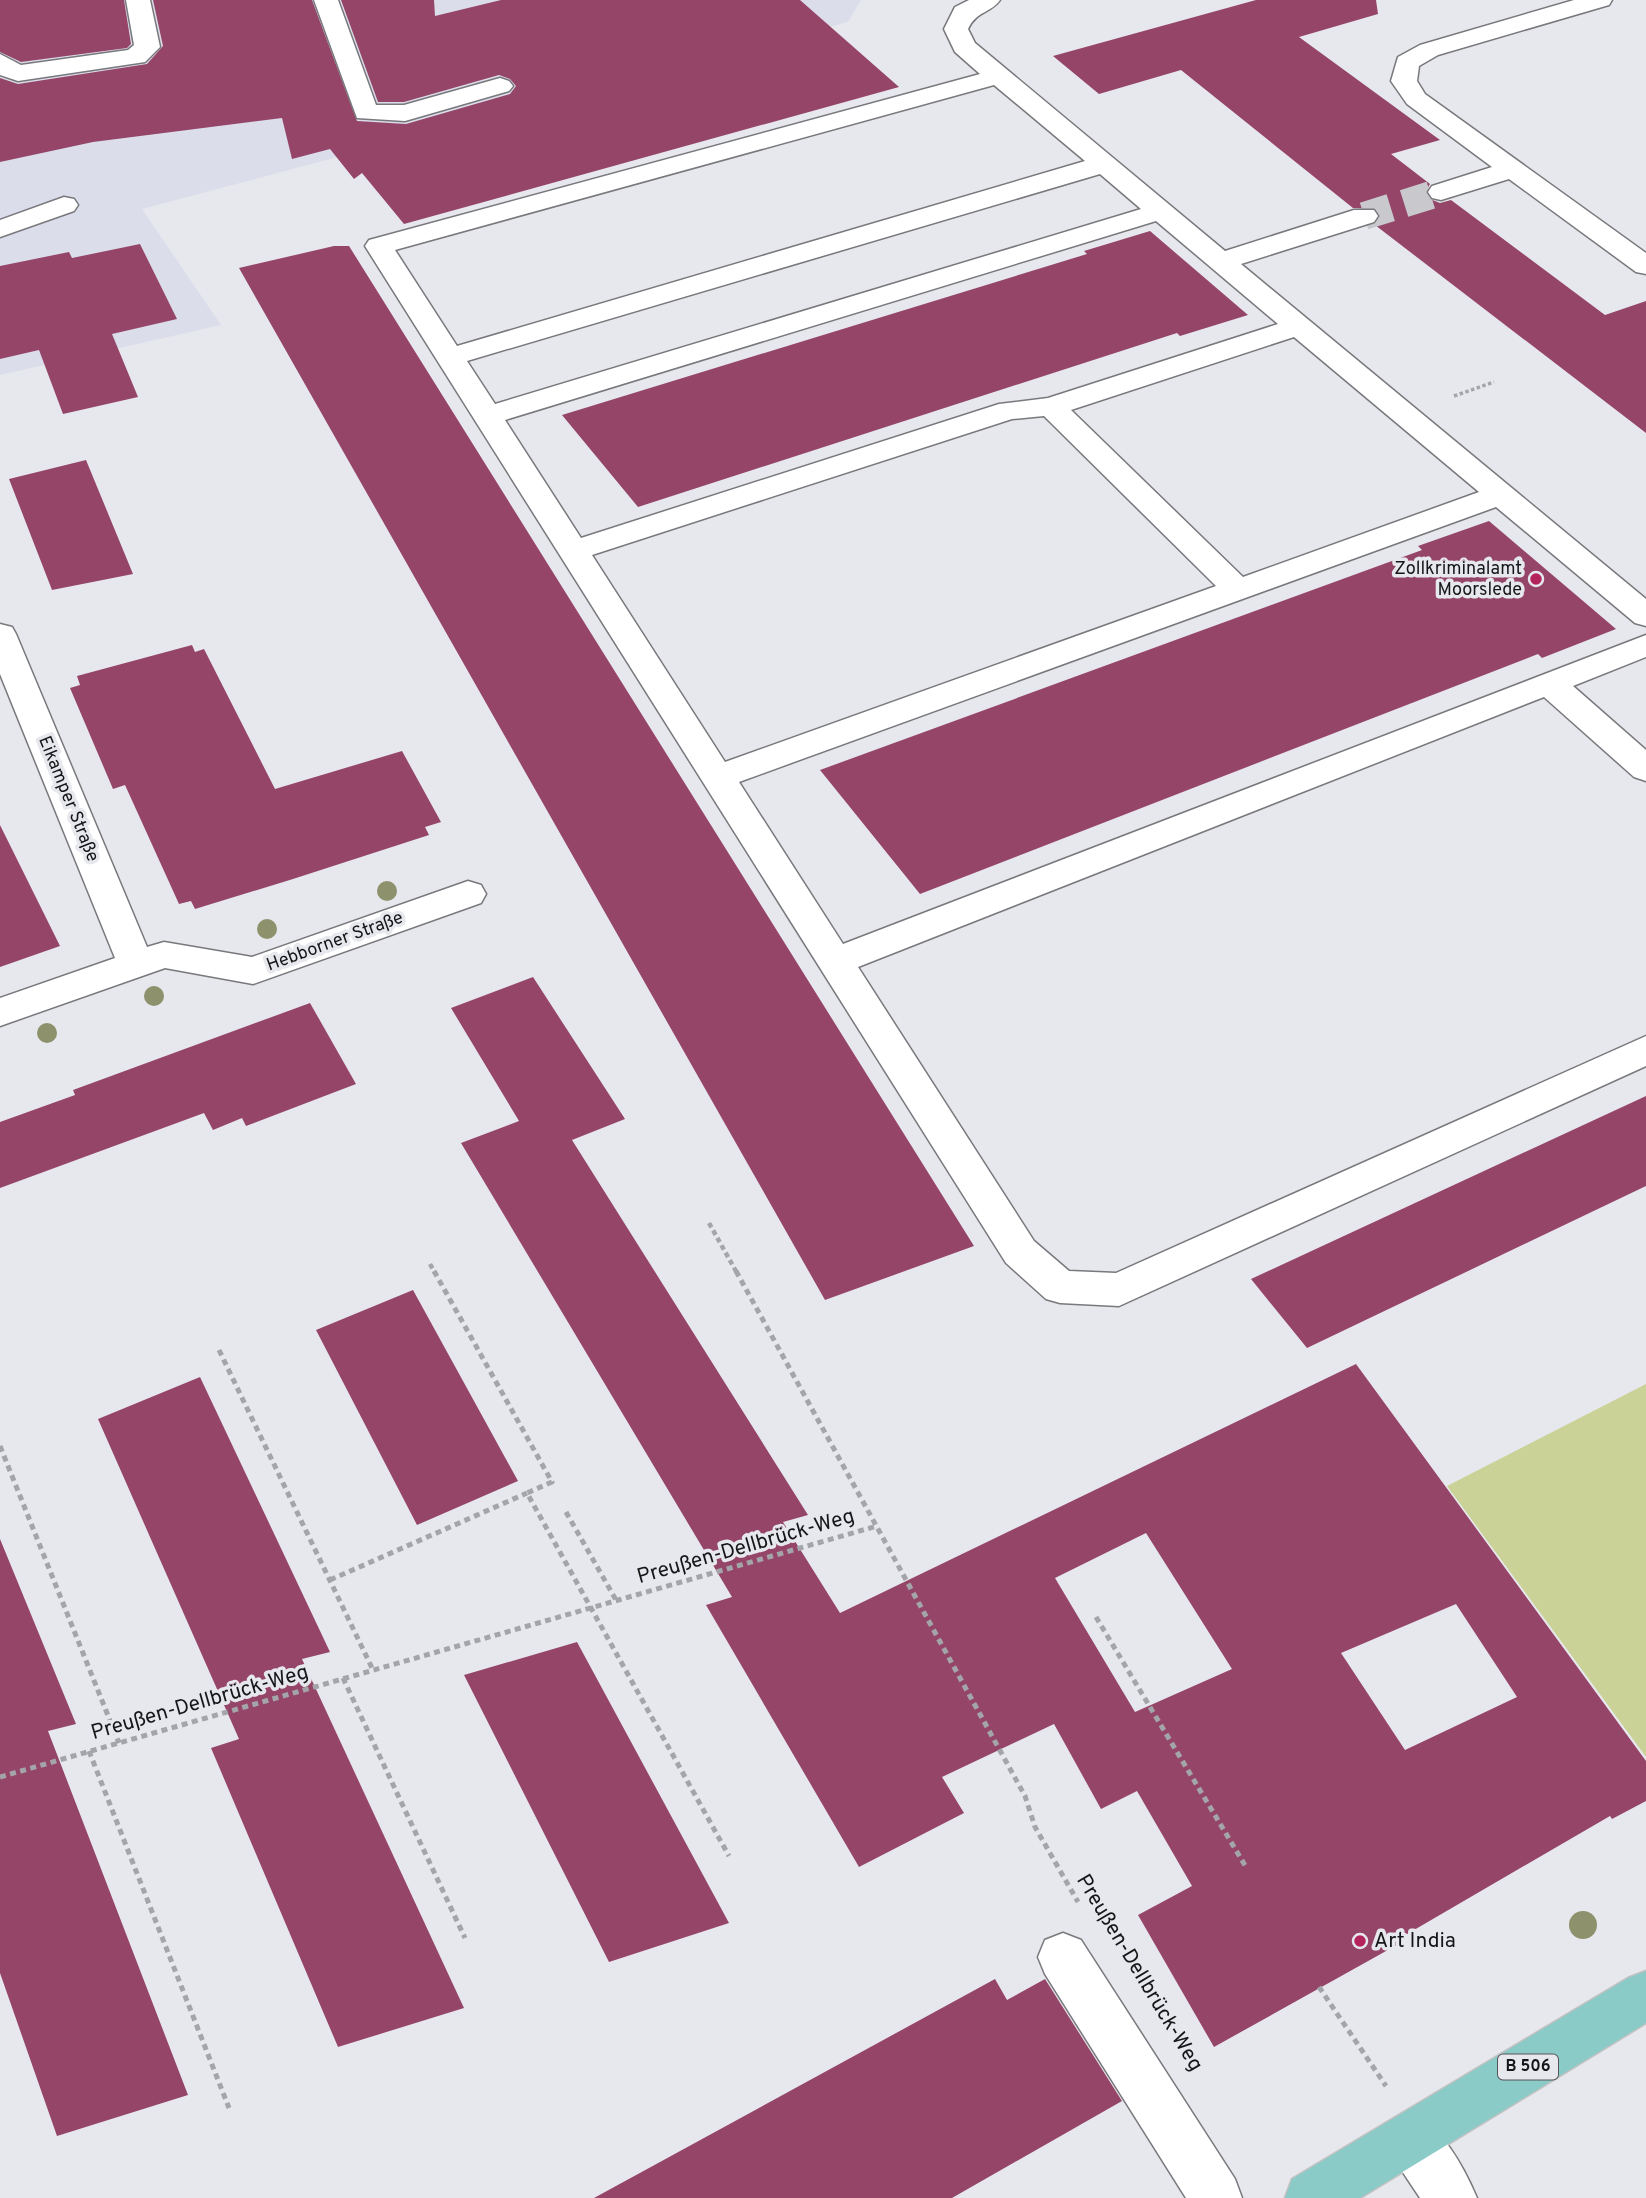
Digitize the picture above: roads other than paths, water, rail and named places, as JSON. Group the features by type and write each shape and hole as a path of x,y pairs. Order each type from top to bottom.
{"main road":[{"name":"B 506","path":"1311,2198 1646,1994"}],"street":[{"path":"0,62 1,66 18,73 136,57 147,47 138,0"},
{"path":"326,0 366,113 405,113 500,86"},
{"path":"988,0 964,12 957,29 964,47 1646,616"},
{"path":"1600,0 1429,50 1407,62 1404,81 1416,99 1646,266"},
{"path":"1000,76 379,246 1020,1252 1060,1287 1119,1290 1646,1050"},
{"path":"450,357 1105,164"},
{"path":"1441,192 1513,169"},
{"path":"0,229 64,205"},
{"path":"487,416 1162,211"},
{"path":"1221,261 1364,216"},
{"path":"573,551 1009,410 1051,407 1299,326"},
{"path":"1051,407 1237,589"},
{"path":"718,777 1501,495"},
{"path":"1617,591 1646,580"},
{"name":"Eikamper Straße","path":"0,634 136,964"},
{"path":"835,962 1646,645"},
{"path":"1549,683 1646,769"},
{"name":"Hebborner Straße","path":"0,1012 164,955 253,971 468,894"},
{"path":"1063,1957 1216,2198"},
{"path":"1414,2135 1451,2198"}],"tunnel":[{"path":"1364,216 1441,192"}],"place":[{"name":"Zollkriminalamt Moorslede","path":"1536,579"},
{"name":"Art India","path":"1360,1941"}]}
